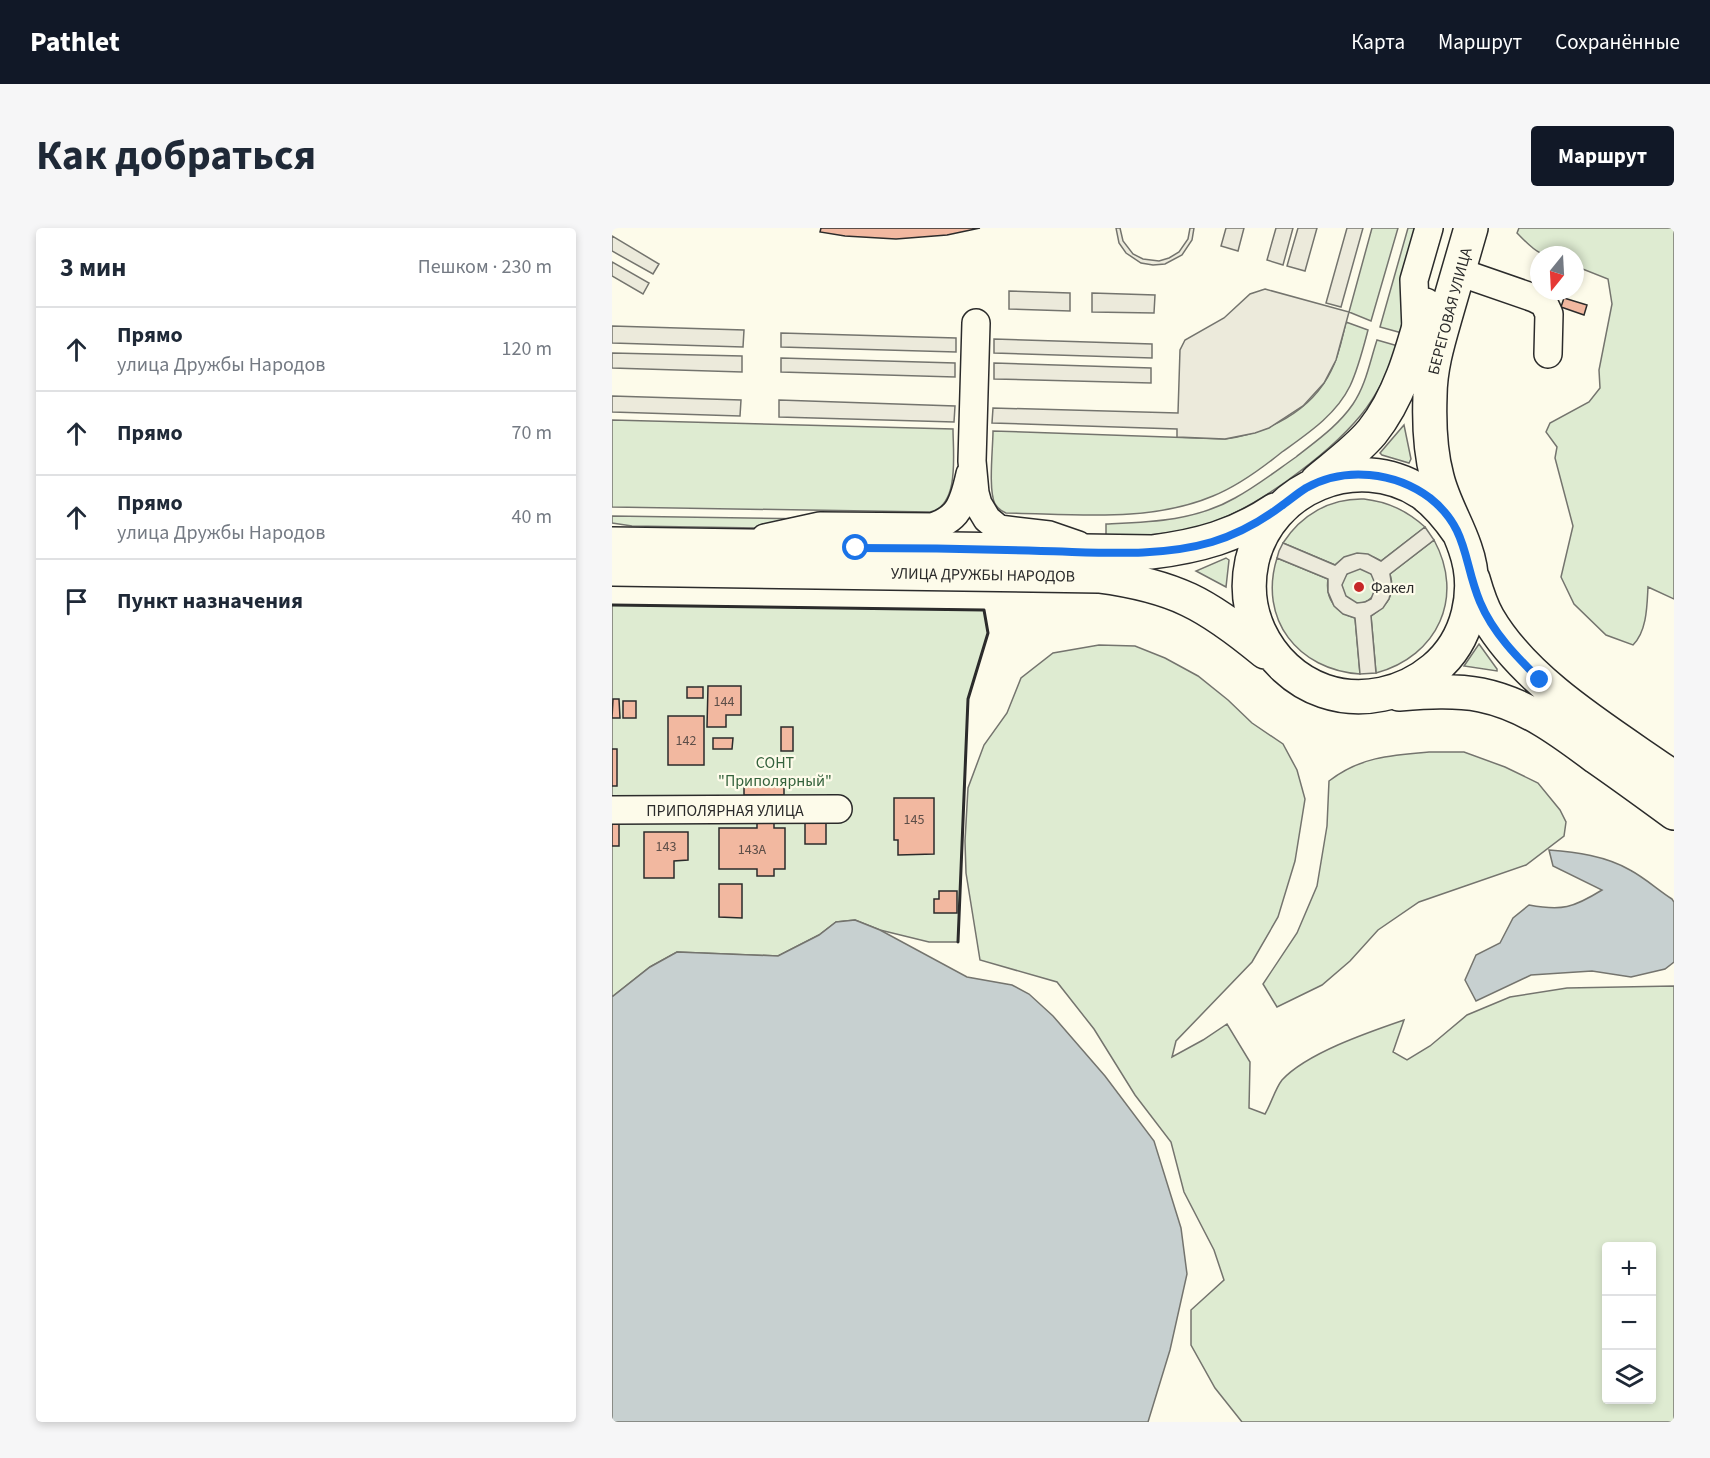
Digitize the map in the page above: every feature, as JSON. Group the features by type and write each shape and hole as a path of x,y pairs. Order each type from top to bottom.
{"main road":[{"name":"БЕРЕГОВАЯ УЛИЦА","path":"1448,228 1459,272 1434,360 1430,392 1430,419 1437,478 1465,546 1471,575"},
{"name":"БЕРЕГОВАЯ УЛИЦА","path":"1296,496 1355,450 1373,431 1395,394 1416,338 1448,228"},
{"path":"1459,533 1442,510 1431,500 1419,491 1393,479 1350,475 1321,481 1296,496 1266,526 1256,546 1250,567 1249,596 1262,638 1274,656 1290,672 1315,687 1343,696 1451,692 1479,695 1516,706 1562,731 1674,813"},
{"name":"УЛИЦА ДРУЖБЫ НАРОДОВ","path":"612,544 1152,552 1181,549 1212,542 1261,520 1296,496"},
{"name":"УЛИЦА ДРУЖБЫ НАРОДОВ","path":"612,568 1084,575 1123,579 1169,590 1209,609 1230,622 1290,672"},
{"path":"1373,696 1402,689 1415,683 1438,666 1447,656 1462,631 1467,617 1471,596 1471,575"},
{"path":"1471,575 1488,618 1520,660 1567,702 1674,778"}],"lane":[{"path":"1459,272 1544,303 1549,314 1548,354"},
{"path":"976,323 972,461 978,504 992,525 1007,531 1049,535 1099,552"},
{"path":"856,548 937,527 951,519 962,505 972,461"},
{"path":"725,546 820,526 937,527"},
{"path":"612,537 645,544"},
{"name":"ПРИПОЛЯРНАЯ УЛИЦА","path":"612,810 838,809"}],"green space":[{"path":"1372,228 1398,228 1371,321 1349,312"},
{"path":"1408,228 1417,228 1402,333 1380,327"},
{"path":"1519,228 1674,228 1674,599 1648,587 1644,626 1633,645 1606,635 1574,604 1561,577 1573,526 1555,458 1557,447 1546,432 1550,423 1589,402 1600,388 1599,370 1612,304 1608,279 1584,270 1584,246 1531,246 1517,233"},
{"path":"1346,322 1368,330 1355,373 1344,396 1329,415 1311,431 1258,471 1231,487 1189,505 1138,514 1006,513 995,504 991,479 993,431 1225,439 1256,432 1286,418 1312,398 1331,371"},
{"path":"1377,340 1398,346 1373,399 1347,431 1288,480 1243,508 1201,526 1166,533 1106,537 1106,524 1172,519 1220,506 1296,457 1334,426 1353,404 1364,381"},
{"path":"612,420 953,429 953,477 946,500 940,508 930,512 612,507"},
{"path":"1404,425 1411,459 1409,463 1380,453"},
{"path":"1351,499 1382,502 1397,508 1425,527 1381,561 1357,554 1345,557 1335,565 1283,543 1298,524 1318,510"},
{"path":"612,516 815,519 758,528 632,526 612,523"},
{"path":"1434,540 1443,561 1447,582 1446,603 1440,622 1430,638 1416,653 1398,665 1376,673 1371,616 1389,599 1392,588 1390,574"},
{"path":"1226,558 1229,560 1226,587 1196,571"},
{"path":"1277,558 1328,579 1328,593 1333,604 1342,613 1355,618 1360,674 1318,663 1301,652 1288,637 1273,601 1273,580"},
{"path":"1359,569 1371,574 1376,586 1371,598 1359,603 1347,598 1342,586 1347,574"},
{"name":"СОНТ \"Приполярный\"","path":"612,605 984,610 988,633 968,699 958,942 929,942 880,930 855,920 836,922 819,935 778,956 677,952 650,967 612,997"},
{"path":"1479,644 1497,669 1497,671 1464,666"},
{"path":"1099,645 1135,646 1165,658 1198,676 1252,723 1283,744 1297,770 1305,799 1295,861 1278,917 1252,962 1176,1041 1172,1057 1227,1024 1250,1062 1249,1108 1265,1114 1282,1080 1293,1070 1339,1044 1404,1020 1393,1052 1407,1060 1430,1046 1467,1015 1510,997 1567,988 1674,986 1674,1422 1242,1422 1215,1388 1191,1345 1191,1310 1224,1280 1214,1250 1184,1192 1171,1142 1135,1095 1094,1029 1057,982 980,960 966,873 968,788 984,745 1007,713 1021,678 1053,653"},
{"path":"1429,752 1464,752 1505,767 1538,783 1560,810 1566,822 1564,836 1526,865 1419,902 1378,930 1350,961 1322,985 1277,1007 1263,984 1297,933 1317,886 1327,826 1329,781 1364,762 1389,756"}],"shaded area":[{"path":"1116,228 1120,228 1123,241 1133,254 1143,259 1159,261 1179,252 1188,239 1190,228 1194,228 1192,240 1182,255 1165,264 1153,265 1141,263 1126,253 1119,243"},
{"path":"1226,228 1244,228 1238,251 1221,246"},
{"path":"1276,228 1293,228 1283,265 1267,260"},
{"path":"1298,228 1317,228 1305,271 1287,266"},
{"path":"1347,228 1363,228 1341,307 1326,303"},
{"path":"612,236 659,264 653,274 612,251"},
{"path":"612,262 649,283 643,294 612,276"},
{"path":"1265,289 1349,312 1336,360 1324,383 1303,406 1269,428 1225,439 1177,437 1177,429 992,423 993,408 1178,413 1180,350 1185,340 1224,318 1250,294"},
{"path":"1009,291 1070,293 1070,311 1009,309"},
{"path":"1092,293 1155,295 1154,313 1092,312"},
{"path":"612,326 744,330 743,347 612,343"},
{"path":"781,333 956,338 956,352 781,347"},
{"path":"994,339 1152,344 1152,358 994,353"},
{"path":"612,353 742,356 742,372 612,368"},
{"path":"781,358 955,363 955,377 781,372"},
{"path":"994,363 1151,368 1151,383 994,379"},
{"path":"612,396 741,400 740,416 612,412"},
{"path":"779,400 955,406 954,422 779,417"},
{"path":"1425,527 1434,540 1390,574 1392,587 1389,599 1383,608 1371,616 1376,673 1360,674 1355,618 1343,614 1334,606 1328,592 1328,579 1277,558 1283,543 1335,565 1344,557 1357,553 1368,554 1381,561","holes":["1360,569 1371,574 1376,586 1371,599 1357,603 1346,596 1342,585 1347,574"]},
{"path":"1549,850 1611,861 1636,873 1672,899 1674,902 1674,962 1665,969 1631,977 1592,971 1531,975 1476,1001 1465,980 1476,955 1500,943 1513,918 1529,905 1559,908 1583,901 1602,890 1553,866"},
{"path":"855,920 880,930 967,977 1012,985 1029,994 1053,1016 1105,1076 1154,1141 1181,1228 1187,1274 1170,1350 1148,1422 612,1422 612,997 650,967 677,952 778,956 819,935 836,922"}],"building":[{"path":"821,228 980,228 947,235 896,239 845,236 820,232"},
{"path":"1563,300 1587,305 1584,315 1561,307"},
{"path":"708,686 741,686 741,715 726,715 726,727 707,727"},
{"path":"687,687 703,687 703,698 687,698"},
{"path":"613,699 619,699 620,718 612,718"},
{"path":"623,701 636,701 636,718 623,718"},
{"path":"668,716 704,716 704,765 668,765"},
{"path":"781,727 793,727 793,751 781,751"},
{"path":"713,738 733,738 732,749 713,749"},
{"path":"612,749 617,749 617,786 612,786"},
{"path":"744,780 784,780 784,795 744,795"},
{"path":"894,798 934,798 934,854 898,855 898,840 894,840"},
{"path":"805,818 826,818 826,844 805,844"},
{"path":"612,820 619,820 619,846 612,846"},
{"path":"757,821 774,821 774,828 785,828 785,869 774,869 774,876 757,876 757,869 719,869 719,828 757,828"},
{"path":"644,832 688,832 688,860 674,861 674,878 644,878"},
{"path":"719,884 742,884 742,918 719,917"},
{"path":"939,891 957,891 957,913 934,913 934,899 939,899"}],"wall":[{"path":"612,605 984,610 988,633 968,699 958,942"}],"place":[{"name":"Факел","path":"1359,587"}],"route":[{"path":"856,548 1099,552 1152,552 1181,549 1212,542 1237,532 1261,520 1308,487 1321,481 1350,475 1379,476 1393,479 1419,491 1442,510 1451,521 1465,546 1471,575 1488,618 1520,660 1540,680"}]}
